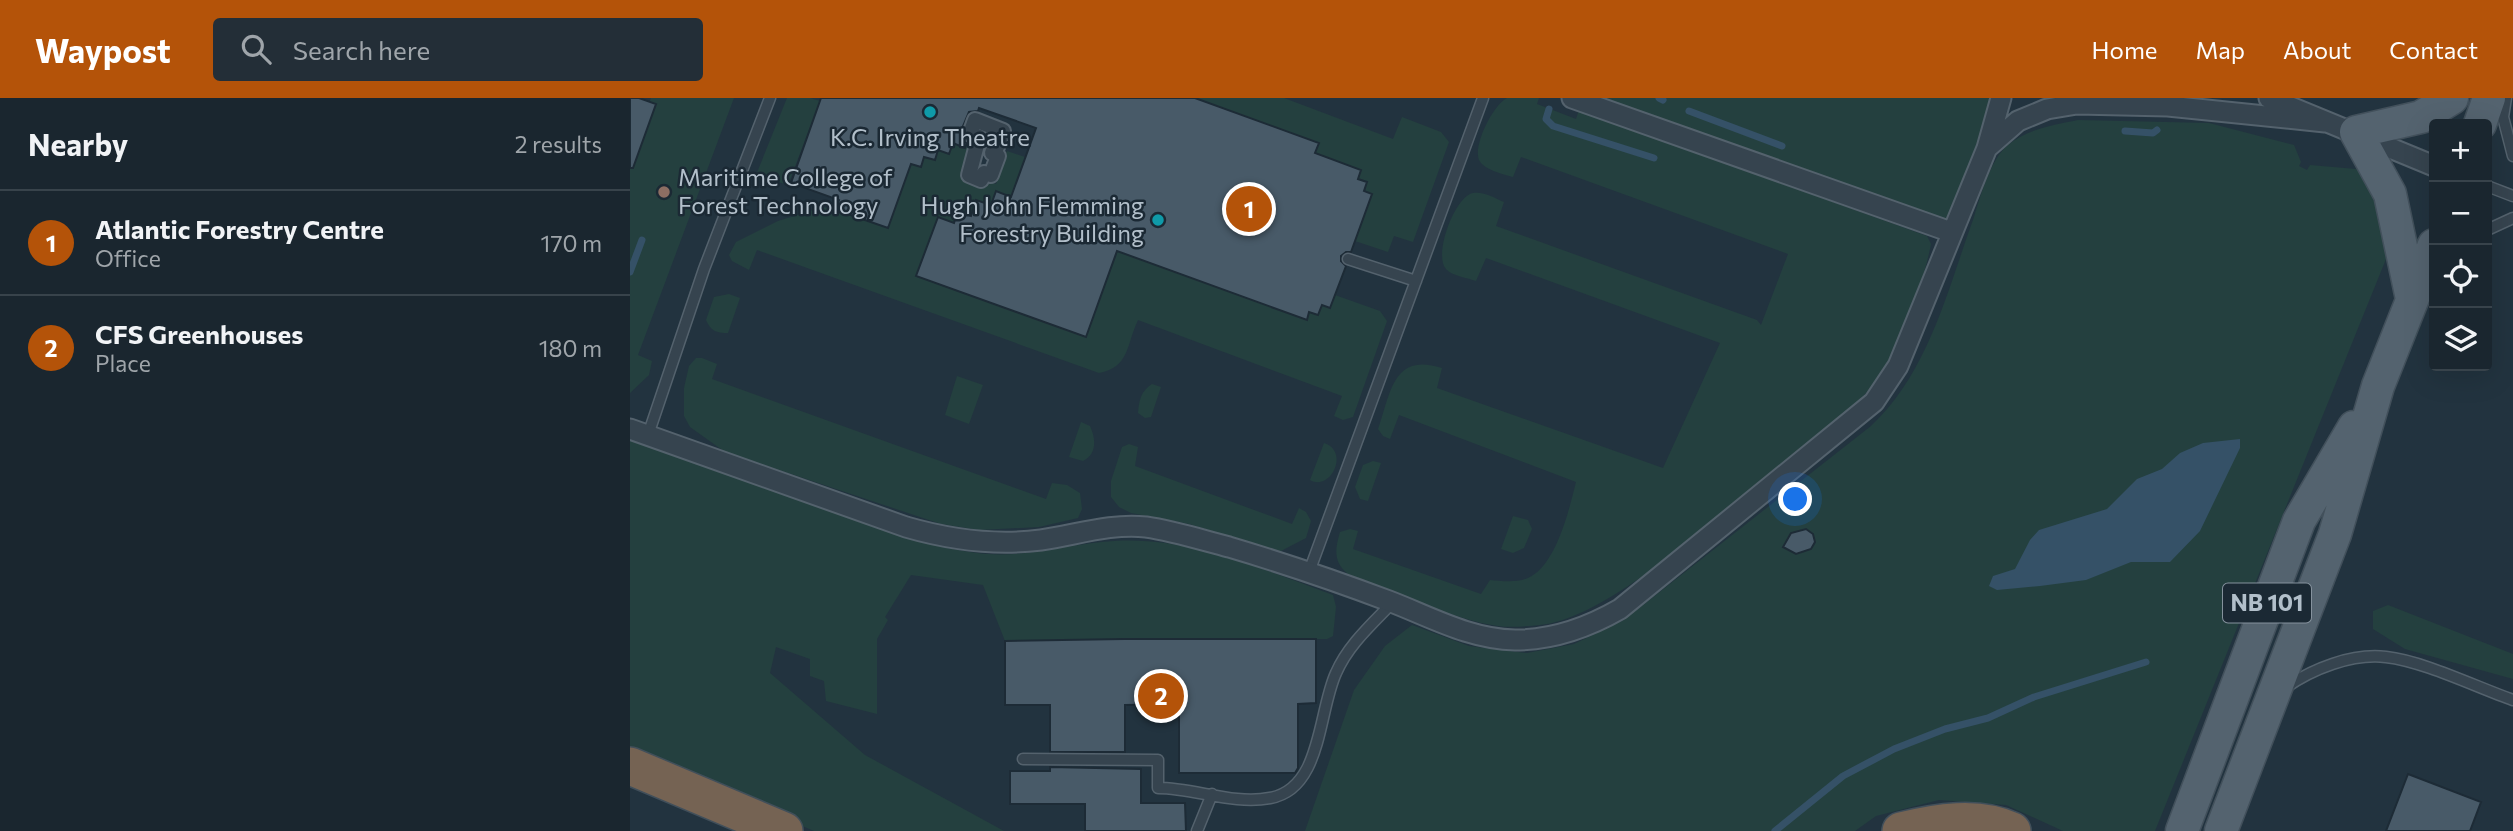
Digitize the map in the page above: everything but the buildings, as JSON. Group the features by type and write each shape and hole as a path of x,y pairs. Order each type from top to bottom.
{"highway":[{"path":"630,766 784,831"},
{"path":"1901,831 1946,821 1999,825 2012,831"}],"main road":[{"path":"2423,289 2390,194 2356,132 2420,117 2452,98"},
{"path":"2482,119 2489,98"},
{"name":"NB 101","path":"2182,831 2299,522 2378,386 2423,289 2429,265"},
{"name":"NB 101","path":"2221,831 2335,534 2378,386"}],"street":[{"path":"639,432 906,527 946,538 976,542 1040,540 1104,528 1145,527 1198,538 1309,572 1486,638 1537,639 1580,629 1620,609 1874,401 1898,366 1987,148 2001,98"},
{"path":"2269,98 2429,164"},
{"path":"1577,100 1951,232"},
{"path":"1987,148 2018,121 2047,109 2077,104 2168,106 2325,122"},
{"path":"975,120 1003,131 997,147 992,153 998,156 991,175 984,173 981,180 969,175 979,137 970,134 975,120"}],"lane":[{"path":"639,432 770,98"},
{"path":"1309,572 1483,98"},
{"path":"2506,98 2503,117 2513,156"},
{"path":"2492,188 2513,196"},
{"path":"2492,228 2513,218"},
{"path":"1348,259 1416,281"},
{"path":"1023,759 1158,760 1158,788 1180,788 1244,800 1270,798 1290,791 1305,775 1335,674 1350,648 1393,602"},
{"path":"2273,697 2298,679 2326,666 2383,656 2407,661 2513,700"},
{"path":"1197,831 1212,794"}],"green space":[{"name":"Maritime College of Forest Technology","path":"651,98 734,98 638,355 652,361 649,375 630,393 630,151"},
{"path":"787,98 820,101 788,185 756,175"},
{"path":"1195,98 1284,98 1393,139 1402,117 1441,132 1449,142 1413,242 1394,236 1388,252 1355,241 1367,182 1358,179 1361,170 1315,153 1318,143"},
{"path":"1507,98 1539,98 1537,104 1576,119 1579,110 1927,236 1931,244 1916,297 1891,356 1873,385 1848,412 1685,544 1625,588 1566,619 1514,627 1480,623 1442,611 1348,574 1340,565 1336,550 1340,532 1350,529 1358,531 1353,549 1481,594 1490,580 1519,581 1538,572 1554,550 1565,522 1576,482 1399,415 1390,439 1383,436 1378,429 1396,379 1413,366 1442,368 1437,388 1663,468 1720,343 1486,258 1476,281 1452,273 1446,269 1442,252 1448,227 1459,204 1473,193 1489,195 1504,202 1496,226 1757,320 1761,325 1788,254 1521,157 1513,177 1489,169 1479,160 1479,145 1490,117"},
{"path":"1572,98 2001,98 1951,232"},
{"path":"2078,120 2209,123 2294,145 2301,162 2299,166 2307,170 2310,165 2356,169 2377,200 2385,233 2386,259 2155,831 2063,831 2006,805 1939,800 1876,816 1855,831 1305,831 1354,690 1385,646 1412,625 1469,646 1527,653 1574,644 1624,620 1871,426 1908,381 1922,355 1996,159 2008,145 2024,135"},
{"path":"970,134 979,137 969,175 996,184 1007,151 1025,157 1011,197 996,192 991,205 976,200 971,216 958,211 954,223 917,277 1086,337 1121,242 1307,319 1309,312 1318,315 1322,305 1330,308 1335,295 1380,311 1387,321 1353,417 1343,420 1334,416 1342,396 1138,320 1122,360 1109,370 1099,373 757,250 749,270 732,261 729,255 736,242 778,221 823,207 888,228 911,164 920,167 924,157 935,160 938,150 949,154 953,143 965,148"},
{"path":"729,294 740,298 728,333 717,332 706,320 714,297"},
{"path":"696,358 717,364 712,379 1046,499 1052,483 1067,485 1080,493 1082,509 1078,518 1039,527 979,530 941,524 725,452 690,427 684,416 684,388 689,366"},
{"path":"957,376 983,385 969,424 945,415"},
{"path":"1152,384 1161,387 1151,417 1145,418 1138,413 1139,404 1143,393"},
{"path":"1081,422 1090,426 1094,441 1091,454 1083,461 1069,457"},
{"path":"630,440 878,528 957,550 1011,554 1114,541 1142,541 1198,549 1333,595 1336,607 1333,636 1327,639 1005,641 983,585 911,575 885,617 888,620 877,639 877,714 826,701 824,681 810,676 810,659 776,647 770,673 865,755 1004,831 814,831 630,752"},
{"path":"1324,443 1332,447 1336,454 1335,469 1325,480 1310,480"},
{"path":"1129,444 1138,447 1135,466 1292,524 1299,508 1306,512 1311,521 1306,538 1281,551 1271,550 1189,524 1131,513 1119,507 1111,497 1111,481 1122,447"},
{"path":"1373,461 1381,463 1368,501 1360,499 1355,487 1363,465"},
{"path":"1513,516 1528,520 1532,529 1524,548 1513,553 1501,549"},
{"path":"2388,605 2513,654 2513,679 2405,649 2373,629 2373,611"}],"water":[{"path":"2240,439 2240,448 2200,531 2170,562 2131,562 2086,580 1997,590 1989,586 1993,576 2015,569 2030,540 2039,530 2107,509 2137,479 2162,469 2180,453 2203,443"}],"waterway":[{"path":"1659,98 1663,100"},
{"path":"1549,109 1546,119 1553,126 1654,158"},
{"path":"1689,111 1782,146"},
{"path":"2125,131 2153,133 2157,130"},
{"path":"630,272 642,240"},
{"path":"1775,831 1843,776 1894,749 1945,729 1988,718 2034,697 2146,662"}],"place":[{"name":"K.C. Irving Theatre","path":"930,112"},
{"name":"Maritime College of Forest Technology","path":"664,192"},
{"name":"Atlantic Forestry Centre","path":"1249,209"},
{"name":"Hugh John Flemming Forestry Building","path":"1158,220"},
{"name":"CFS Greenhouses","path":"1161,696"}]}
